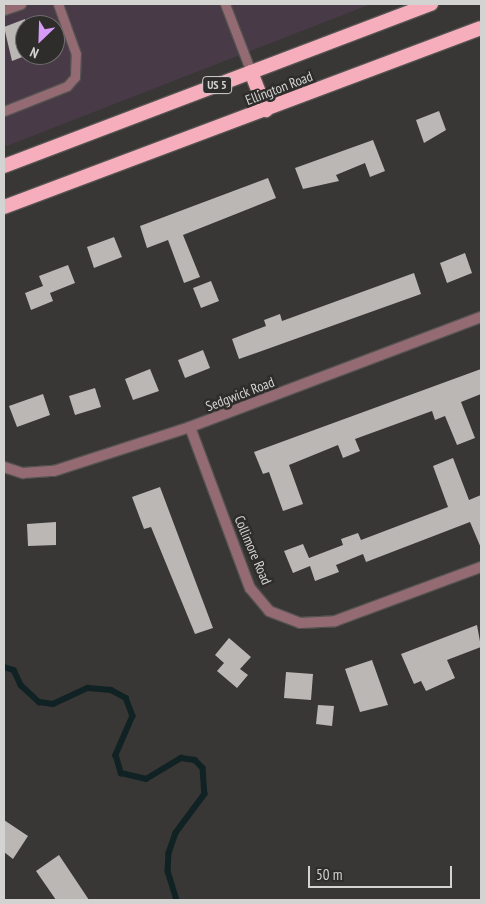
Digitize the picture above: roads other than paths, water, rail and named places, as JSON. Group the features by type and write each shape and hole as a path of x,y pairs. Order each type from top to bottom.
{"highway":[{"name":"Ellington Road","path":"4,166 431,4"},
{"name":"Ellington Road","path":"4,207 481,28"},
{"path":"251,72 266,110"}],"street":[{"name":"Sedgwick Road","path":"4,467 23,473 54,471 190,427 481,317"},
{"name":"Collimore Road","path":"190,427 250,588 269,611 300,623 335,621 481,567"}],"lane":[{"path":"4,10 21,4"},
{"path":"4,111 67,86 75,78 76,54 58,4"},
{"path":"225,4 251,72"}],"waterway":[{"path":"4,667 14,670 21,685 39,702 53,704 88,688 111,690 126,698 133,716 116,755 121,773 146,779 181,758 195,760 203,768 205,794 176,833 169,853 168,871 177,900"}]}
